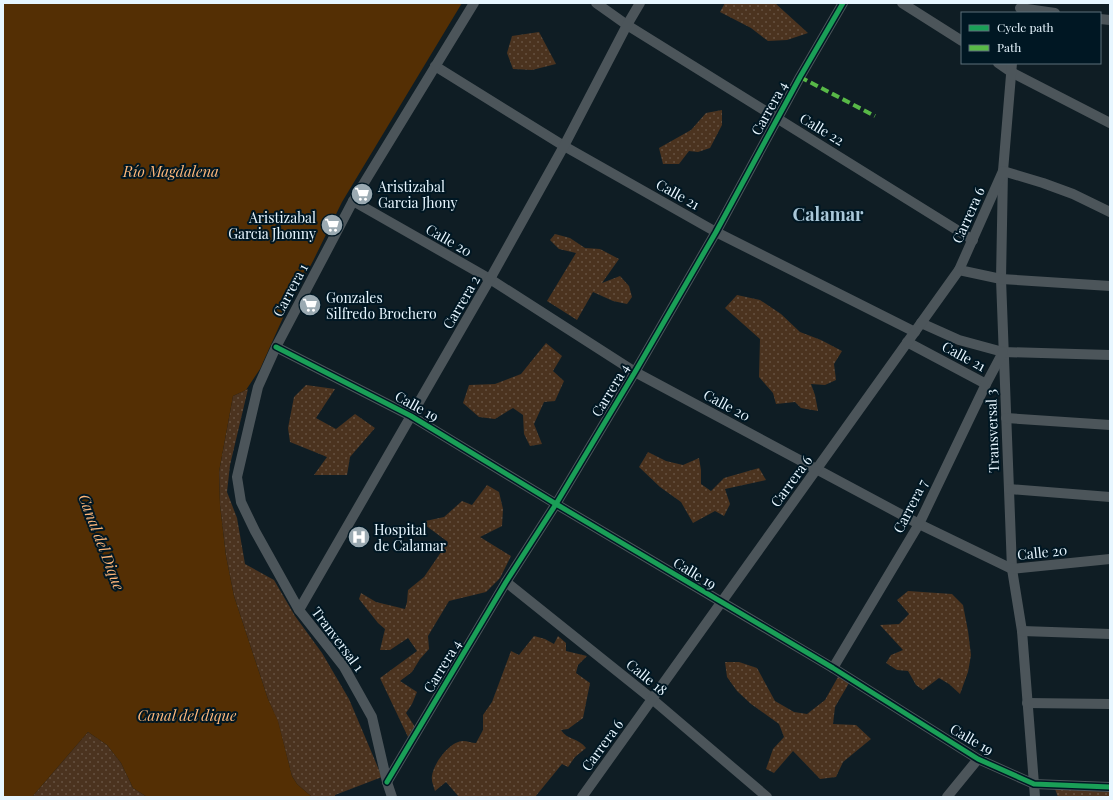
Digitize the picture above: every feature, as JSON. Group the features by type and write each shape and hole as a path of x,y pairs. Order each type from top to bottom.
{"street":[{"name":"Carrera 1","path":"298,610 241,502 237,477 258,387 276,346 353,201 474,3"},
{"name":"Calle 22","path":"596,3 627,24 973,240"},
{"name":"Carrera 2","path":"298,610 490,279 564,146 627,24 640,3"},
{"name":"Carrera 4","path":"387,782 506,582 556,504 635,372 716,232 777,118 843,3"},
{"path":"902,3 961,40"},
{"path":"1020,8 1048,12"},
{"path":"1002,64 1012,67 1110,123"},
{"name":"Calle 21","path":"435,66 564,146 716,232 915,332"},
{"name":"Transversal 3","path":"1012,67 1003,171 1001,280 1003,352 1012,569 1022,631 1035,797"},
{"path":"1003,171 1065,191 1110,212"},
{"name":"Carrera 6","path":"582,797 959,270 1003,171"},
{"name":"Calle 20","path":"353,201 490,279 635,372 817,468 919,524 1012,569 1110,559"},
{"path":"959,270 1001,280 1110,286"},
{"path":"921,323 959,340 1003,352 1110,355"},
{"name":"Calle 21","path":"908,342 986,384"},
{"name":"Calle 19","path":"276,346 411,416 556,504 833,668 978,758 1034,784 1110,787"},
{"name":"Carrera 7","path":"833,668 919,524 986,384 1003,352"},
{"path":"1006,418 1110,425"},
{"path":"1009,489 1110,497"},
{"name":"Calle 18","path":"506,582 652,699 766,797"},
{"name":"Tranversal 1","path":"298,610 344,667 372,717 387,782 392,797"},
{"path":"1022,631 1110,634"},
{"path":"1027,703 1110,704"},
{"path":"947,797 978,758"}],"shaded area":[{"path":"725,3 775,3 808,33 787,40 768,41 751,28 720,12"},
{"path":"539,32 556,64 532,70 513,69 507,53 512,36"},
{"path":"722,110 722,125 710,148 698,152 689,151 679,164 663,164 659,148 691,130 706,113"},
{"path":"555,234 570,238 585,248 600,249 619,259 602,283 620,276 629,286 632,297 627,304 613,301 593,292 577,320 547,301 576,253 559,249 550,240"},
{"path":"737,295 760,300 781,314 800,332 821,340 842,351 834,364 836,380 825,385 811,384 818,411 801,408 795,402 776,404 773,393 759,377 760,339 725,308"},
{"path":"546,343 562,356 553,371 564,381 555,401 544,402 534,424 542,444 530,446 524,434 523,415 513,408 495,419 479,417 463,403 469,385 495,384 521,374"},
{"path":"306,385 335,389 316,418 336,429 355,414 375,428 350,457 347,475 314,475 327,457 290,442 288,428 294,397"},
{"path":"248,389 230,465 227,492 237,518 245,564 274,580 295,616 322,653 349,699 382,777 335,795 335,797 312,797 297,784 292,776 278,722 268,699 234,596 226,556 220,505 219,472 233,396"},
{"path":"648,452 666,461 683,465 699,458 701,484 711,491 724,478 759,468 766,480 725,489 730,504 724,516 715,511 693,523 681,502 660,487 639,467"},
{"path":"487,485 499,492 503,509 502,526 480,537 511,556 500,578 486,592 449,601 428,636 429,649 420,659 412,672 400,681 417,692 406,713 415,727 408,737 380,678 417,651 408,638 390,650 380,650 385,629 378,623 359,599 361,593 376,602 405,609 408,590 424,577 448,542 421,522 444,517 462,501 472,505"},
{"path":"908,591 952,594 963,605 971,655 968,672 960,694 949,684 939,678 923,690 916,685 908,671 897,670 886,663 891,655 903,650 880,625 899,624 909,614 897,600"},
{"path":"534,636 545,639 554,644 558,636 566,643 566,651 587,656 578,665 576,673 590,683 583,718 568,729 561,730 566,736 580,742 586,748 575,757 568,767 562,764 535,797 459,797 446,782 435,791 432,776 435,765 448,749 458,742 463,741 476,743 483,730 483,715 492,702 511,651 519,655"},
{"path":"725,662 739,662 757,668 775,701 794,712 807,714 825,700 838,677 849,683 835,707 833,724 856,725 871,739 843,762 836,777 820,779 793,751 774,773 766,769 773,749 784,737 779,724 751,704 737,691 727,677"},
{"path":"88,732 107,745 121,763 133,788 147,797 32,797"},
{"path":"1055,789 1110,792 1110,797 1058,797"}],"water":[{"name":"Río Magdalena","path":"3,3 462,3 342,202 286,311 260,369 246,390 233,396 219,472 220,505 226,556 234,596 268,699 278,721 292,776 297,784 312,797 147,797 133,788 121,763 107,745 88,732 32,797 3,797"}],"marked path":[{"path":"800,77 875,116"}],"cycle path":[{"path":"387,782 506,582 556,504 635,372 716,232 800,77 843,3"},
{"path":"276,347 411,416 556,504 833,668 978,759 1034,784 1110,787"}],"place":[{"name":"Aristizabal Garcia Jhony","path":"362,194"},
{"name":"Aristizabal Garcia Jhonny","path":"332,225"},
{"name":"Gonzales Silfredo Brochero","path":"310,305"},
{"name":"Hospital de Calamar","path":"359,537"}],"district":[{"name":"Calamar","path":"828,214"}],"water label":[{"name":"Canal del Dique","path":"102,542"},
{"name":"Canal del dique","path":"187,715"}]}
